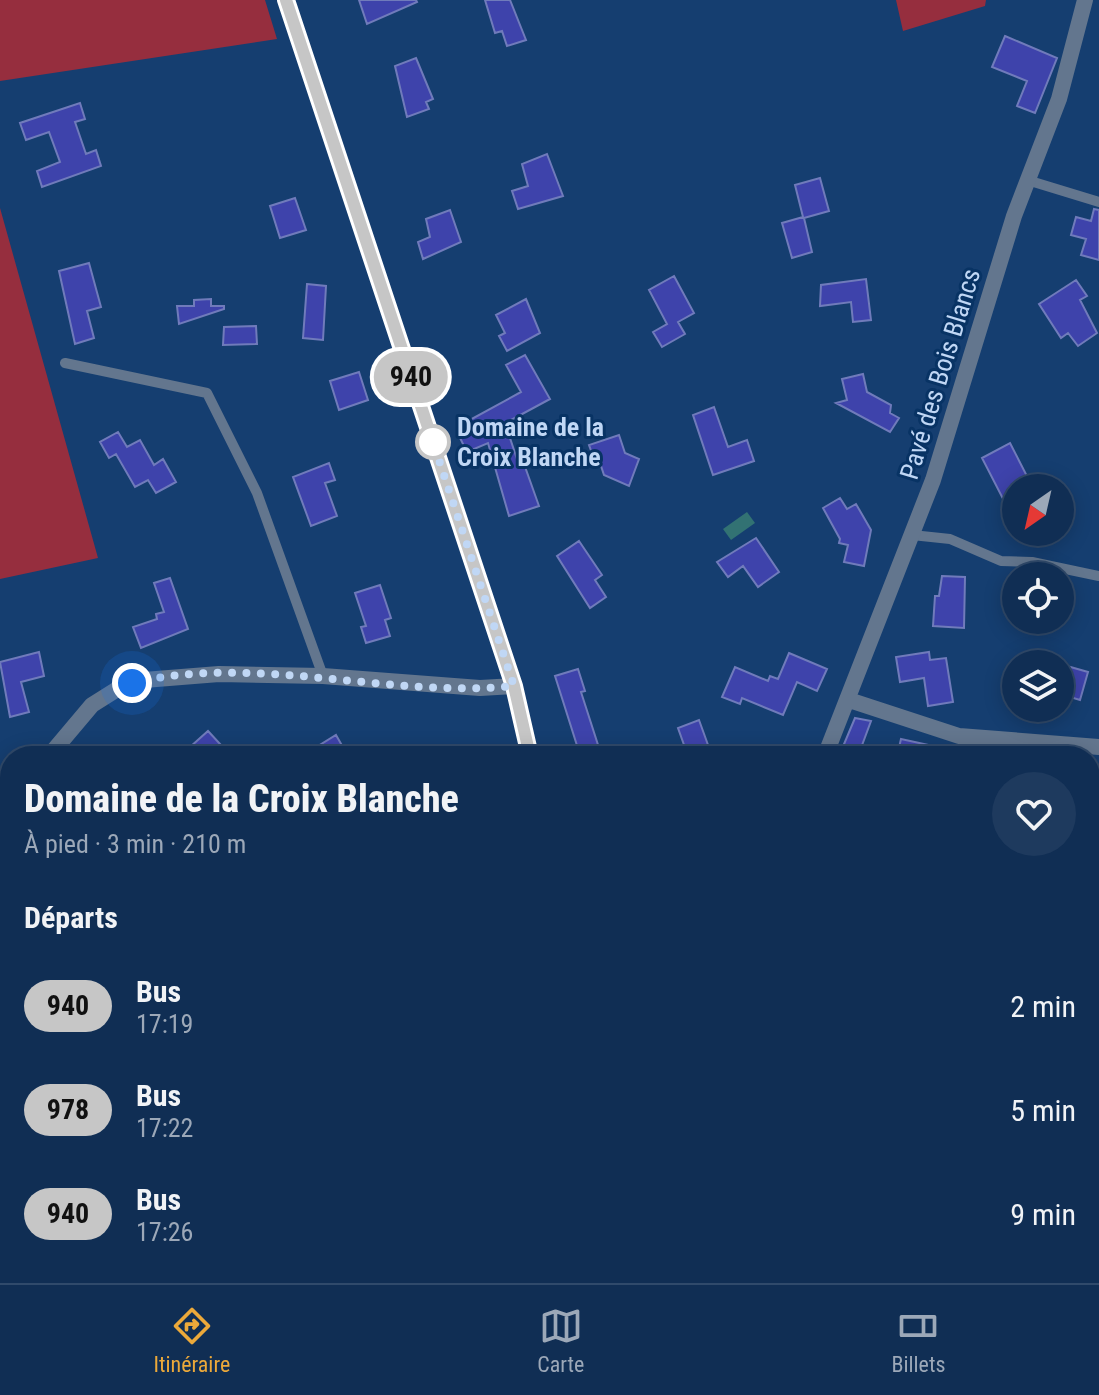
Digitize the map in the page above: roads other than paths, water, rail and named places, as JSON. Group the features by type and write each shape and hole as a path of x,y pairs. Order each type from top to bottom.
{"main road":[{"path":"286,0 514,686 528,746"}],"street":[{"name":"Pavé des Bois Blancs","path":"829,746 912,535 965,384 1027,180 1059,99 1085,0"},
{"path":"57,746 92,705 132,683 183,675 323,676 480,688 514,686"},
{"path":"849,700 959,736 1086,746"}],"lane":[{"path":"1027,180 1099,202"},
{"path":"65,363 207,393 257,493 323,676"},
{"path":"912,535 950,539 1001,561 1032,562 1099,576"}],"place":[{"name":"Domaine de la Croix Blanche","path":"433,442"}]}
